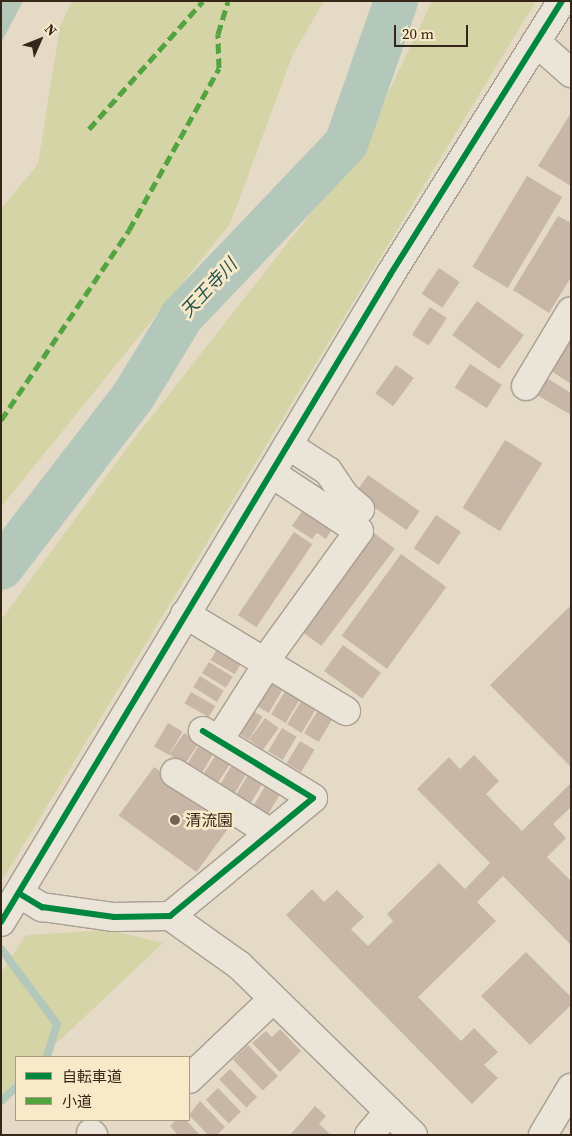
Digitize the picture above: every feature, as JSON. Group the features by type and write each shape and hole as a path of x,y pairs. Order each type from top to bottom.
{"street":[{"path":"1,922 20,894 39,853 288,444 562,1"},
{"path":"536,42 571,73"},
{"path":"526,386 571,311"},
{"path":"288,444 328,471 345,496 360,509"},
{"path":"170,916 269,832 313,798 211,736 266,662 286,617 330,556 358,531 271,473"},
{"path":"185,614 346,711"},
{"path":"175,773 269,832"},
{"path":"20,894 42,907 114,918 170,916 239,966 413,1135"},
{"path":"190,1078 274,999"},
{"path":"543,1135 571,1088"},
{"path":"368,1135 389,1111"}],"green space":[{"path":"72,1 324,1 293,54 230,224 1,507 1,209 38,164 60,26"},
{"path":"432,1 536,1 1,882 1,620 127,448 362,148"},
{"path":"109,930 163,943 43,1056 15,1056 15,1082 1,1095 1,973 26,935"}],"shaded area":[{"path":"1,1 23,1 1,43"}],"building":[{"path":"571,113 571,186 538,166"},
{"path":"527,176 562,197 508,288 472,267"},
{"path":"558,216 571,223 571,277 549,313 513,290"},
{"path":"439,268 460,282 442,308 422,294"},
{"path":"477,301 524,335 499,369 452,335"},
{"path":"430,307 447,318 429,346 412,335"},
{"path":"571,331 571,384 547,368"},
{"path":"470,364 502,385 487,408 455,387"},
{"path":"396,365 414,378 393,406 375,393"},
{"path":"542,375 571,393 571,415 532,392"},
{"path":"505,440 542,463 500,531 463,508"},
{"path":"368,475 420,511 406,530 355,494"},
{"path":"305,507 334,526 326,539 317,533 312,539 292,526"},
{"path":"436,515 461,532 439,565 414,548"},
{"path":"294,532 312,544 256,627 238,615"},
{"path":"374,533 395,549 321,646 301,630"},
{"path":"401,554 446,587 387,669 342,636"},
{"path":"569,607 571,609 571,767 490,685"},
{"path":"343,645 381,673 362,699 324,671"},
{"path":"217,649 241,663 235,674 210,660"},
{"path":"209,662 233,677 226,688 202,673"},
{"path":"200,676 224,691 217,702 193,687"},
{"path":"268,681 283,690 269,713 254,704"},
{"path":"285,691 300,700 286,723 271,714"},
{"path":"191,692 215,706 209,717 184,703"},
{"path":"301,701 316,710 302,733 287,724"},
{"path":"248,708 263,717 249,740 234,731"},
{"path":"318,710 333,719 319,742 304,733"},
{"path":"265,718 279,728 263,750 249,740"},
{"path":"168,723 183,732 169,755 154,746"},
{"path":"282,728 297,737 283,760 268,751"},
{"path":"184,733 199,743 184,765 169,755"},
{"path":"300,741 315,750 301,772 287,763"},
{"path":"200,743 215,752 201,775 186,766"},
{"path":"217,753 231,762 217,785 202,776"},
{"path":"474,755 499,781 486,794 522,831 571,783 571,807 553,824 566,838 547,857 571,881 571,945 503,876 477,902 496,921 418,997 461,1041 474,1028 498,1052 484,1065 498,1078 472,1104 286,915 312,889 324,902 337,890 364,917 351,929 368,946 393,921 387,914 439,863 465,889 490,863 417,789 449,757 460,769"},
{"path":"233,763 248,772 234,795 219,786"},
{"name":"清流園","path":"154,767 232,823 196,872 119,816"},
{"path":"249,773 264,782 250,805 235,796"},
{"path":"267,783 282,792 268,815 253,806"},
{"path":"526,952 571,997 571,1005 530,1045 481,996"},
{"path":"280,1029 301,1051 280,1072 252,1043 266,1031 272,1037"},
{"path":"248,1045 278,1076 263,1091 233,1060"},
{"path":"230,1069 257,1097 246,1107 219,1079"},
{"path":"218,1088 241,1112 229,1124 206,1100"},
{"path":"200,1101 225,1127 217,1135 208,1135 190,1116"},
{"path":"315,1106 326,1116 319,1124 331,1135 290,1135"},
{"path":"175,1121 187,1121 200,1135 178,1135 170,1126"}],"waterway":[{"name":"天王寺川","path":"1,568 134,395 182,316 346,144 396,1"},
{"path":"1,949 57,1024 47,1056"},
{"path":"1,1101 15,1088"}],"marked path":[{"path":"89,129 203,1"},
{"path":"1,420 129,230 219,68 218,34 228,1"}],"cycle path":[{"path":"1,922 390,275 562,1"},
{"path":"20,894 42,907 114,917 170,916 313,798 203,731"}],"place":[{"name":"清流園","path":"175,820"}]}
